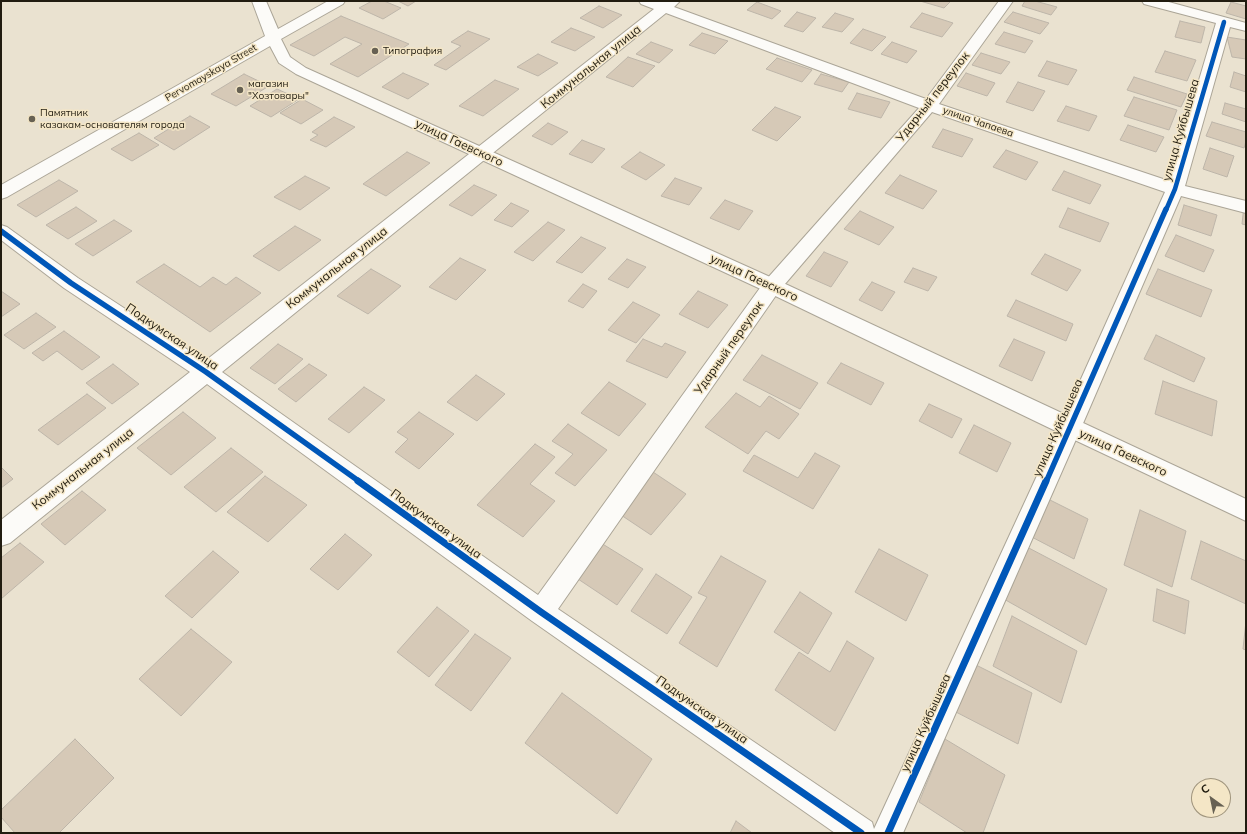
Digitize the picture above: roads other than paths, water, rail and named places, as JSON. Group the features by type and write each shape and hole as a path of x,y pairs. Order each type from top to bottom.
{"street":[{"path":"259,1 273,37"},
{"name":"Pervomayskaya Street","path":"1,193 338,1"},
{"name":"улица Чапаева","path":"646,1 669,4 929,106 1175,189 1246,207"},
{"name":"Ударный переулок","path":"541,612 772,286 929,106 1006,1"},
{"path":"1149,1 1246,27"},
{"name":"Коммунальная улица","path":"1,535 669,4"},
{"name":"улица Куйбышева","path":"888,833 1070,428 1175,189 1224,22"},
{"name":"улица Гаевского","path":"273,37 284,60 301,71 772,286 1246,510"},
{"name":"Подкумская улица","path":"1,231 71,283 206,372 541,612 860,833"}],"place":[{"name":"Типография","path":"375,51"},
{"name":"магазин \"Хозтовары\"","path":"240,90"},
{"name":"Памятник казакам-основателям города","path":"32,119"}]}
